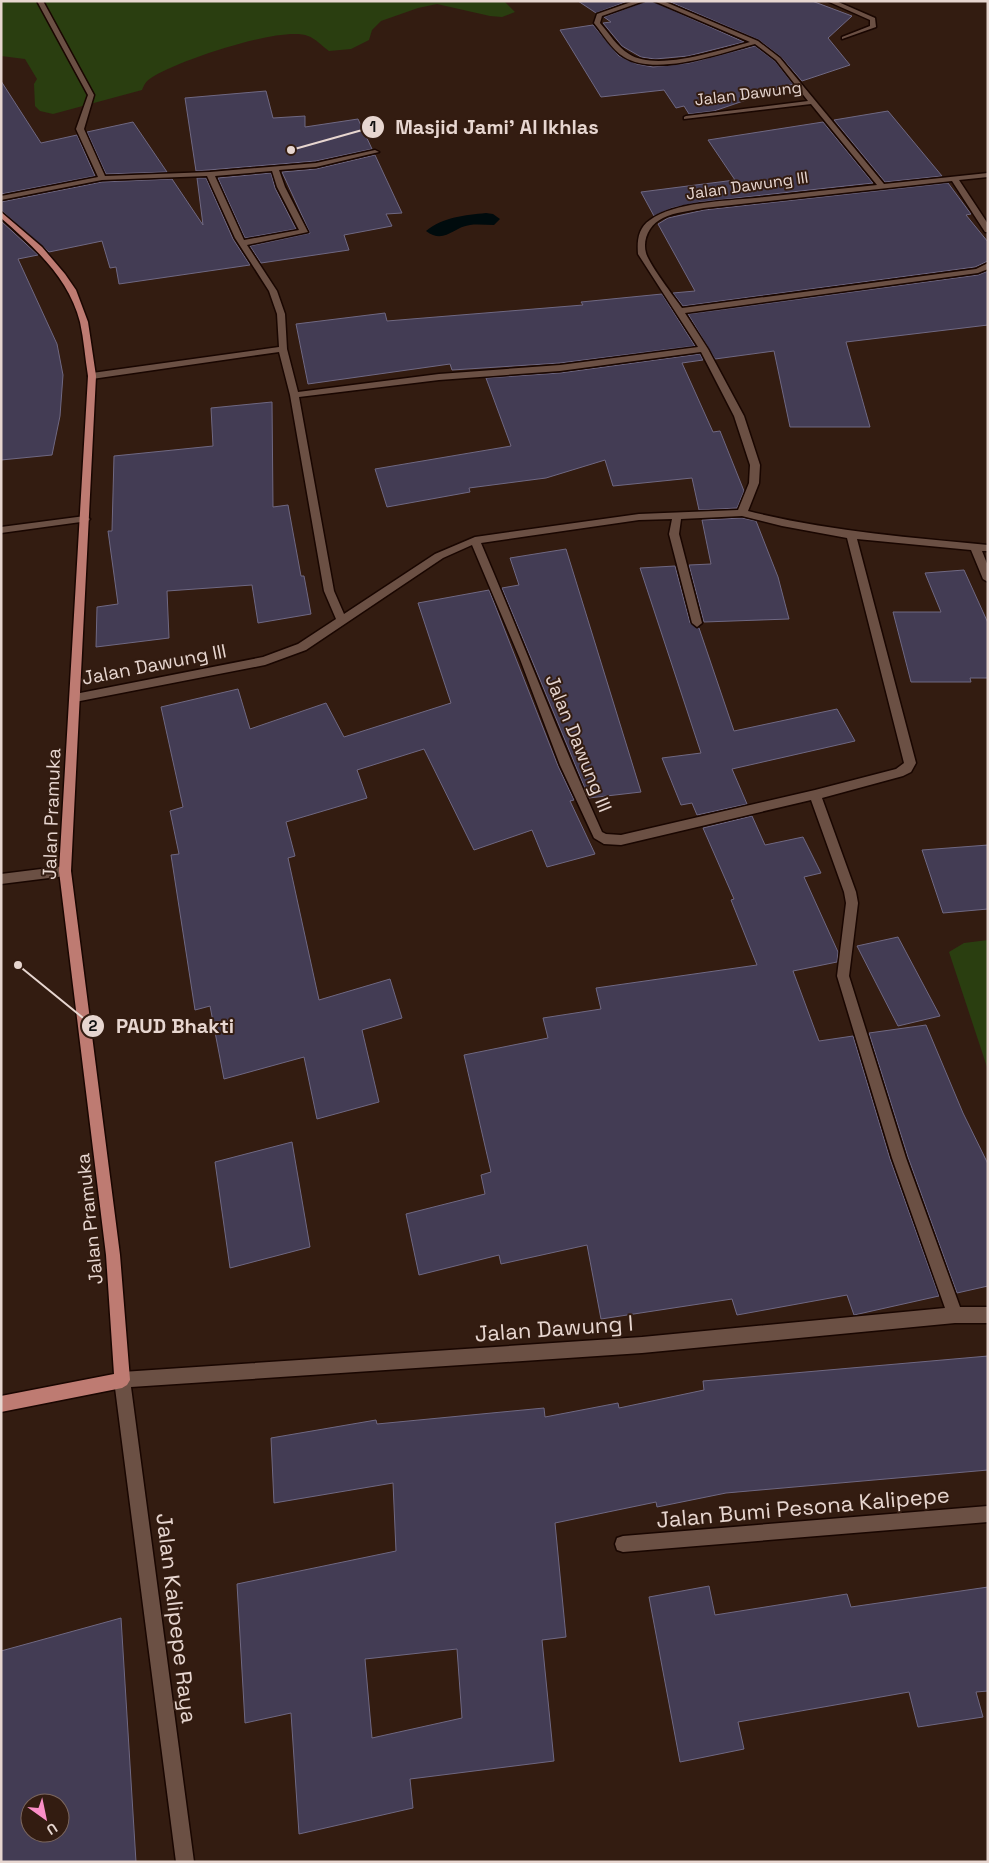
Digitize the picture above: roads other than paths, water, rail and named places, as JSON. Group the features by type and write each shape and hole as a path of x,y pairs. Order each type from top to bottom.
{"main road":[{"name":"Jalan Pramuka","path":"1,214 38,246 69,286 84,320 92,376 65,871 113,1254 122,1380"},
{"path":"1,1404 122,1380"}],"street":[{"path":"40,1 91,95 80,129 102,178"},
{"path":"641,1 599,15 597,23 627,57 636,61 651,64 670,62 756,42"},
{"name":"Jalan Dawung","path":"657,1 756,42 778,60 882,186"},
{"path":"830,1 873,19 873,28 844,38"},
{"name":"Jalan Dawung","path":"686,118 813,102"},
{"path":"1,198 102,178 210,174 316,165 375,152"},
{"path":"243,243 304,232 281,187 275,168"},
{"path":"210,174 243,243 273,291 281,314 283,349 294,395 329,591 342,621"},
{"name":"Jalan Dawung III","path":"75,698 265,661 302,647 439,556 475,540 630,518 742,513 754,483 755,465 739,416 704,349 642,254 640,240 643,230 654,219 669,213 704,206 988,176"},
{"path":"954,179 988,230"},
{"path":"680,311 978,271 988,265"},
{"path":"92,376 283,349"},
{"path":"294,395 439,377 560,368 704,349"},
{"path":"742,513 782,523 851,535 988,548"},
{"path":"677,515 674,534 696,623"},
{"path":"1,530 85,519"},
{"path":"851,535 910,763 907,769 899,773 815,794 850,892 852,904 843,976 899,1158 956,1315"},
{"name":"Jalan Dawung III","path":"475,540 525,659 566,765 598,835 612,841 621,840 815,794"},
{"path":"975,547 988,579"},
{"path":"1,879 65,871"},
{"name":"Jalan Dawung I","path":"122,1380 642,1345 956,1315 988,1315"},
{"name":"Jalan Kalipepe Raya","path":"122,1380 133,1449 185,1862"},
{"name":"Jalan Bumi Pesona Kalipepe","path":"623,1544 988,1514"}],"place":[{"name":"Masjid Jami' Al Ikhlas","path":"291,150"},
{"name":"PAUD Bhakti","path":"18,965"}]}
